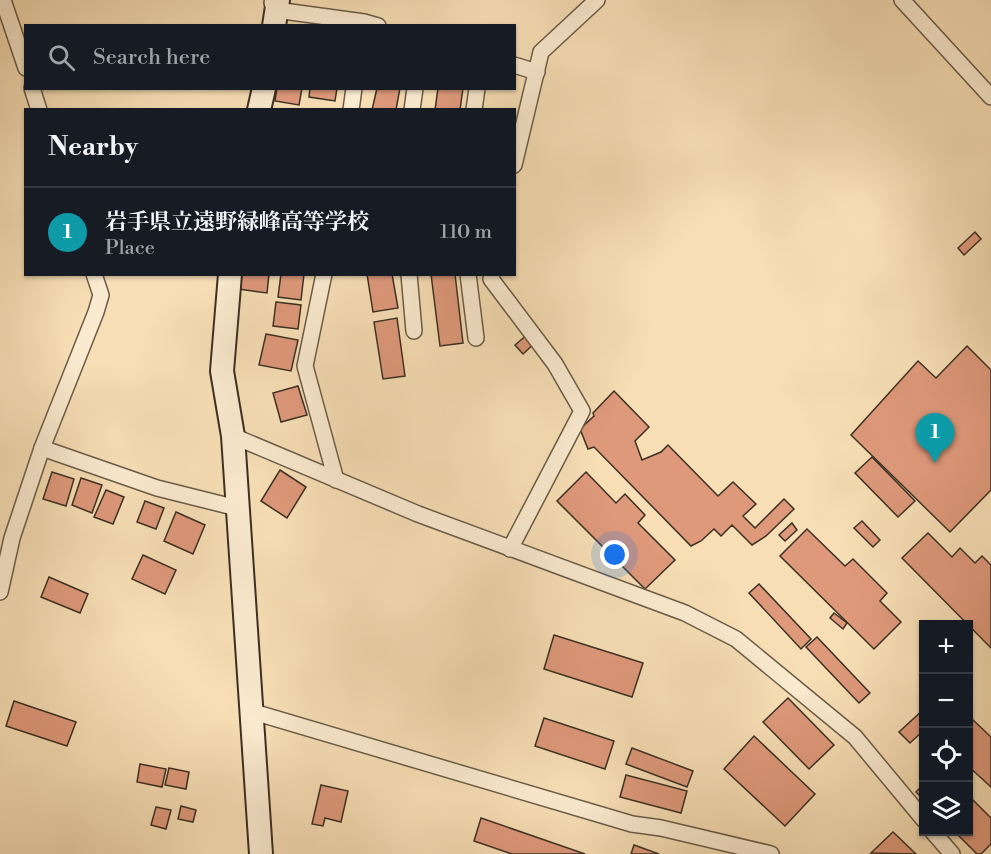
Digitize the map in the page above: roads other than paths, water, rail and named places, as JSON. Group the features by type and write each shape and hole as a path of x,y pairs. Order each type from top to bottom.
{"street":[{"path":"3,0 24,63"},
{"path":"516,157 541,52 597,0"},
{"path":"902,0 991,97"},
{"path":"274,9 369,24"},
{"path":"516,66 537,72"},
{"path":"33,90 38,108"},
{"path":"259,108 264,90"},
{"path":"351,108 354,90"},
{"path":"412,108 415,90"},
{"path":"474,108 477,90"},
{"path":"0,592 6,539 96,312 101,295 95,276"},
{"path":"230,276 222,371 233,436 261,854"},
{"path":"324,276 305,366 336,480"},
{"path":"409,276 414,331"},
{"path":"468,276 476,338"},
{"path":"492,276 491,279 555,364 582,411 510,549"},
{"path":"233,436 336,480 510,549 685,613 736,639 855,737 919,814"},
{"path":"42,448 157,488 237,508"},
{"path":"250,711 632,824 661,828 771,854"},
{"path":"937,836 952,854"}],"place":[{"name":"岩手県立遠野緑峰高等学校","path":"935,463"}]}
